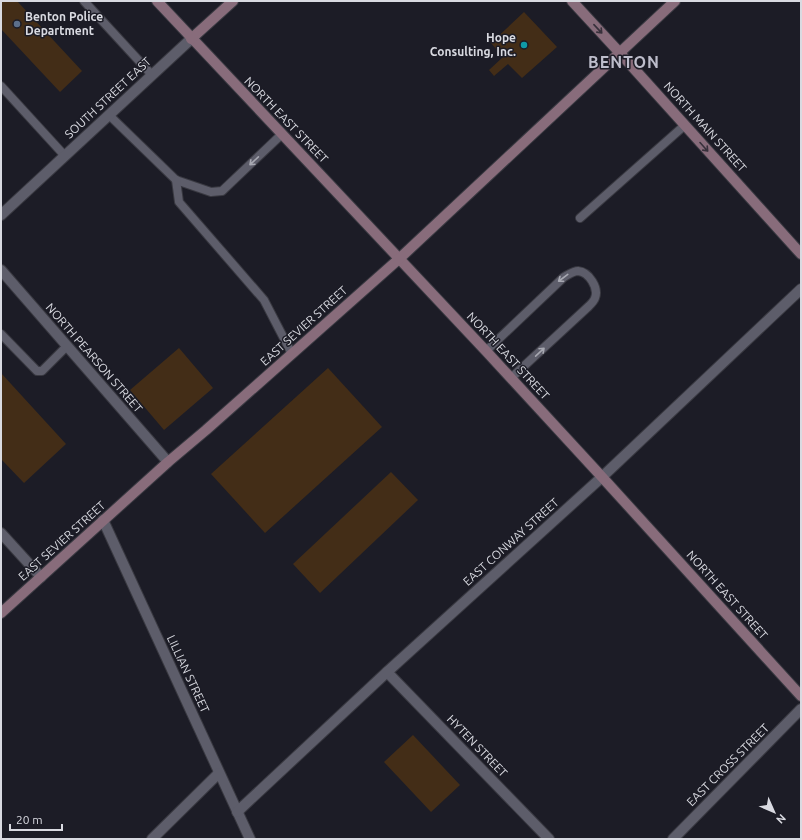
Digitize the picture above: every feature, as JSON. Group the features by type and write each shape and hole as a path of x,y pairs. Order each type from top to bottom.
{"main road":[{"name":"NORTH EAST STREET","path":"157,1 400,258 801,696"},
{"name":"SOUTH STREET EAST","path":"192,39 233,1"},
{"name":"NORTH MAIN STREET","path":"572,1 620,52 801,254"},
{"name":"EAST SEVIER STREET","path":"1,613 168,462 400,258 676,1"}],"street":[{"name":"SOUTH STREET EAST","path":"1,215 192,39"},
{"name":"NORTH PEARSON STREET","path":"1,270 168,462"},
{"name":"EAST CONWAY STREET","path":"237,812 387,672 602,477 801,289"},
{"name":"LILLIAN STREET","path":"103,520 250,839"},
{"path":"1,532 41,577"},
{"name":"HYTEN STREET","path":"387,672 549,839"},
{"name":"EAST CROSS STREET","path":"673,839 801,709"},
{"path":"152,839 219,773"}],"lane":[{"path":"84,1 152,75"},
{"path":"1,86 65,156"},
{"path":"110,115 176,180 211,192 222,191 282,134"},
{"path":"580,218 685,125"},
{"path":"176,180 179,202 264,300 292,354"},
{"path":"486,351 564,277 573,272 579,271 592,281 596,290 595,298 589,306 511,378"},
{"path":"1,334 37,372 42,371 67,346"}],"building":[{"path":"1,1 17,1 82,71 60,92 1,29"},
{"name":"Hope Consulting, Inc.","path":"524,12 557,47 522,78 508,64 494,76 489,70 503,57 491,43"},
{"path":"179,348 213,388 164,430 130,390"},
{"path":"328,368 382,427 265,533 211,474"},
{"path":"1,373 66,444 24,483 1,459"},
{"path":"391,472 418,500 320,593 293,564"},
{"path":"413,735 460,785 431,812 384,762"}],"place":[{"name":"Benton Police Department","path":"17,24"},
{"name":"Hope Consulting, Inc.","path":"524,45"}],"district":[{"name":"BENTON","path":"624,62"}]}
